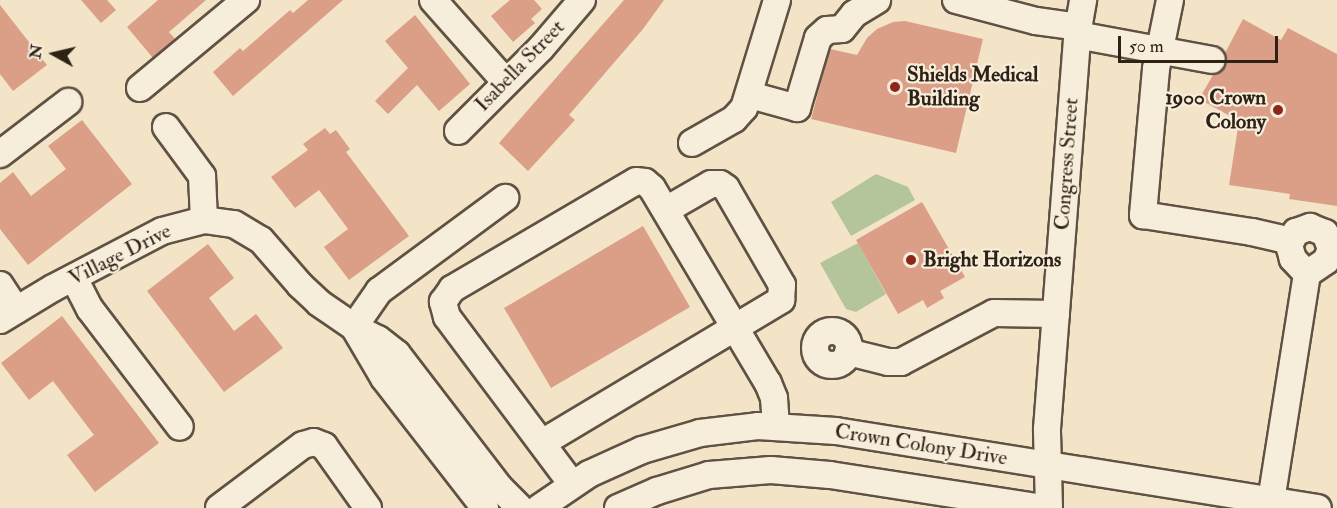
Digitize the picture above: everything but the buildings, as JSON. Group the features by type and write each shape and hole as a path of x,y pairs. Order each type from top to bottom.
{"street":[{"path":"140,88 246,0"},
{"path":"433,0 505,81"},
{"name":"Isabella Street","path":"458,131 505,81 541,48 582,0"},
{"path":"692,143 740,115 750,95 777,0"},
{"path":"750,95 797,108 818,38 827,30 842,29 855,14 877,0"},
{"path":"956,0 1007,6 1078,31 1212,60"},
{"name":"Congress Street","path":"1049,508 1047,465 1056,314 1078,31 1083,0"},
{"path":"1170,0 1160,50 1143,215 1252,232 1290,241"},
{"path":"0,154 68,102"},
{"path":"166,127 202,176 204,220"},
{"path":"572,484 447,317 443,310 444,298 452,289 636,181 650,185 771,388 776,427"},
{"path":"542,442 779,303 784,291 728,190 720,184 711,184 666,210"},
{"path":"354,327 379,291 505,198"},
{"name":"Village Drive","path":"8,315 156,233 204,220 234,224 252,233 310,295 354,327 378,339 404,361 499,487 520,508"},
{"path":"1271,501 1306,274 1326,261 1334,249 1327,235 1313,227 1299,230 1290,241 1291,256 1306,274"},
{"path":"74,278 90,309 180,427"},
{"path":"0,285 8,315"},
{"path":"848,352 888,362 901,362 994,313 1056,314"},
{"name":"Village Drive","path":"354,327 384,378 485,508"},
{"name":"Crown Colony Drive","path":"539,508 572,484 621,458 682,437 719,429 776,427 836,431 1318,508"},
{"path":"219,508 303,445 314,442 326,449 368,508"},
{"name":"Crown Colony Drive","path":"618,508 657,490 693,479 725,472 758,470 830,475 1043,508"}],"green space":[{"path":"876,174 908,187 915,200 851,236 831,202"},
{"path":"858,243 886,294 856,312 846,309 820,263"}],"place":[{"name":"Shields Medical Building","path":"895,87"},
{"name":"1900 Crown Colony","path":"1278,110"},
{"name":"Bright Horizons","path":"911,260"}]}
